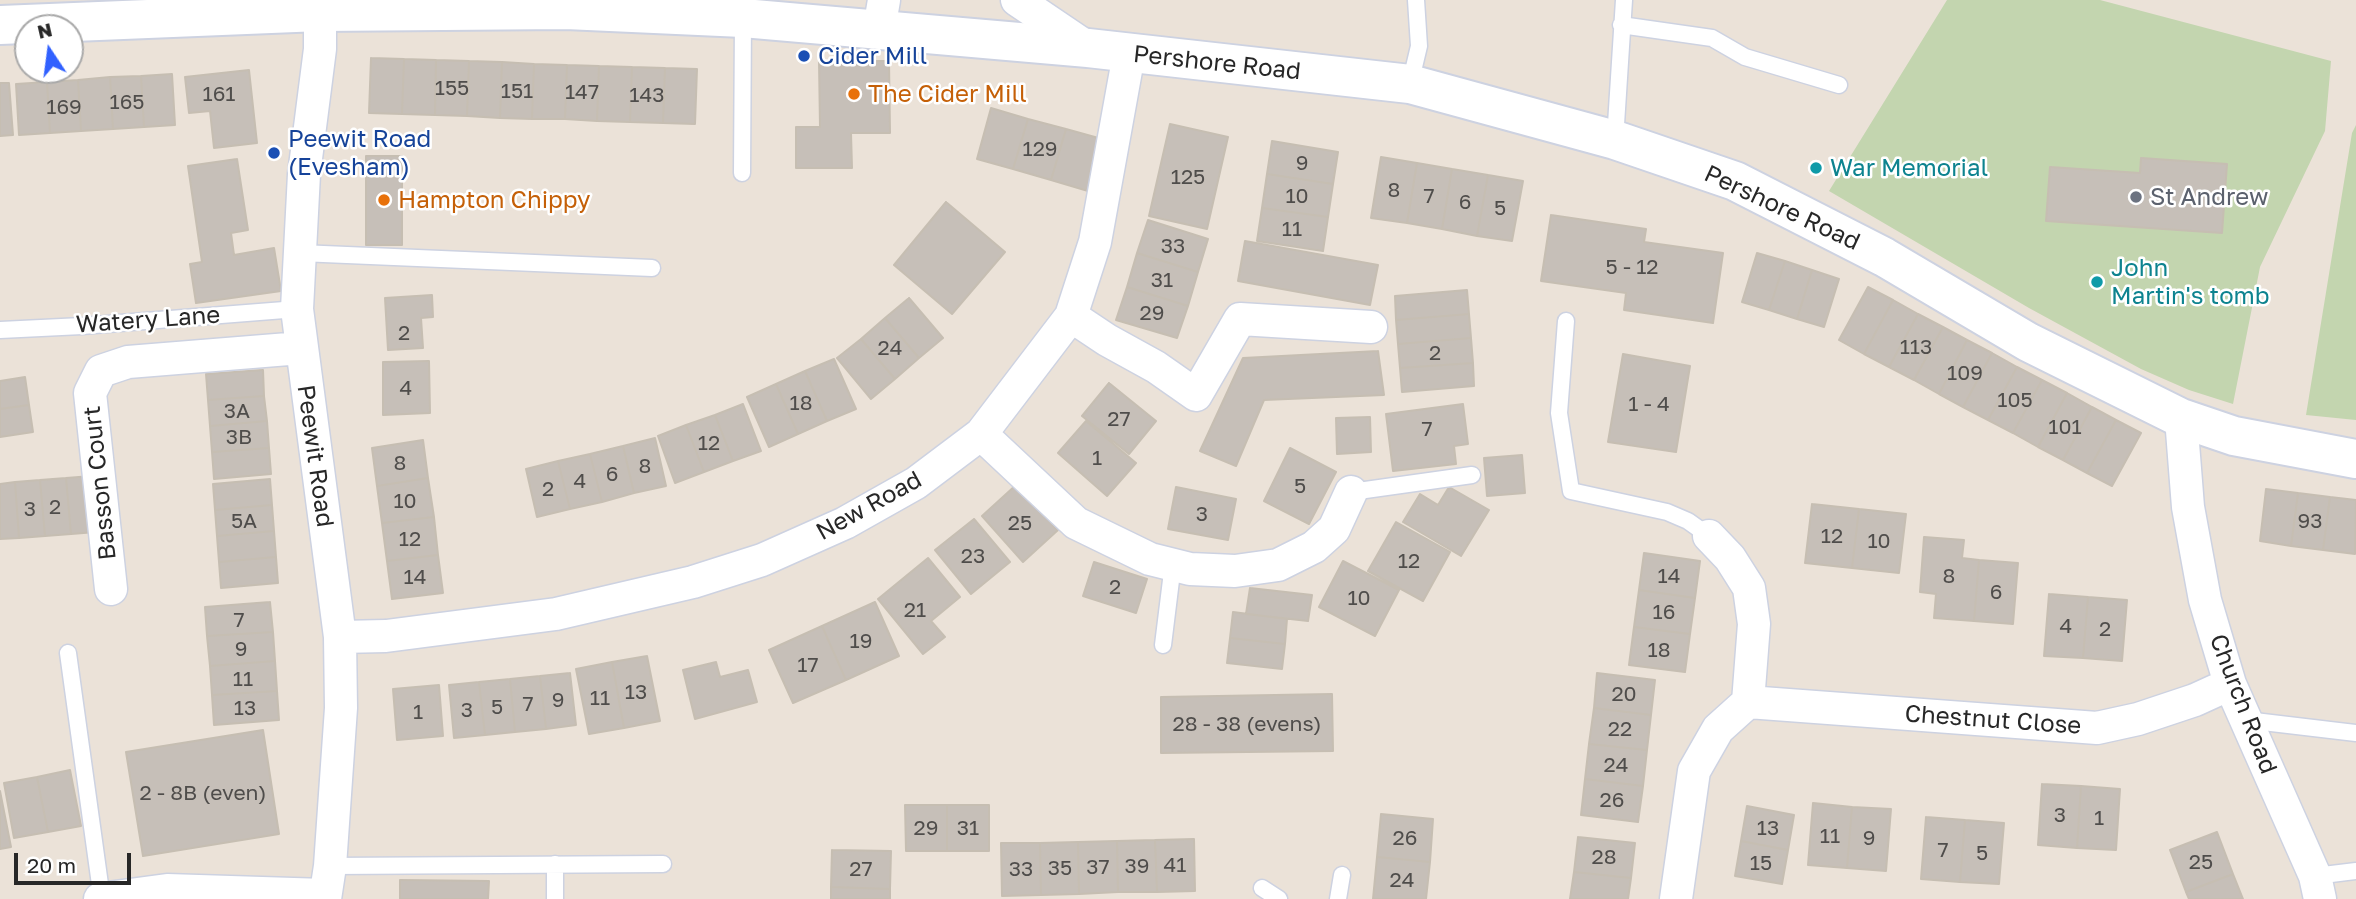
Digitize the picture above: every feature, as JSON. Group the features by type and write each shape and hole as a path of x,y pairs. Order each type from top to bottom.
{"main road":[{"name":"Pershore Road","path":"0,24 305,8 566,10 743,18 882,15 1129,54 1410,84 1615,139 1735,181 1884,257 2028,342 2181,418 2234,436 2356,459"}],"street":[{"path":"1017,0 1088,48"},
{"name":"Peewit Road","path":"305,8 320,49 304,174 297,309 340,638 341,708 327,887"},
{"name":"New Road","path":"340,638 386,636 556,614 693,582 762,559 845,523 916,483 981,434 1071,316 1095,242 1129,54"},
{"path":"1071,316 1156,367 1196,395 1240,318 1371,327"},
{"name":"Basson Court","path":"111,589 90,393 101,371 128,362 301,348"},
{"name":"Church Road","path":"2181,418 2188,507 2206,600 2230,684 2318,887"},
{"path":"981,434 1076,523 1150,559 1190,569 1235,571 1278,565 1314,547 1334,529 1351,492"},
{"path":"1676,899 1694,771 1718,729 1748,702 1754,624 1749,588 1730,558 1709,536"},
{"name":"Chestnut Close","path":"1748,702 2097,728 2138,719 2184,704 2230,684"},
{"path":"101,899 167,890 327,887"}],"lane":[{"path":"1410,84 1419,46 1416,0"},
{"path":"1615,139 1624,0"},
{"path":"742,173 743,18"},
{"path":"1621,25 1713,38 1745,57 1839,85"},
{"path":"300,253 652,268"},
{"name":"Watery Lane","path":"0,330 297,309"},
{"path":"1566,321 1559,413 1571,491 1667,512 1688,521 1709,536"},
{"path":"1351,492 1472,475"},
{"path":"1163,645 1173,564"},
{"path":"68,653 101,899"},
{"path":"2246,720 2356,733"},
{"path":"555,864 555,899"},
{"path":"327,887 555,864 663,864"},
{"path":"2318,887 2356,871"},
{"path":"1338,899 1342,875"},
{"path":"1262,887 1279,899"}],"green space":[{"path":"1947,0 2100,0 2331,61 2325,131 2260,267 2233,404 2189,390 2141,369 2029,308 1829,191"},
{"path":"2356,125 2356,420 2306,415 2352,133"}],"building":[{"path":"371,58 404,59 402,114 369,113"},
{"path":"404,59 436,60 435,115 402,114"},
{"path":"436,60 469,61 467,116 435,115"},
{"path":"469,61 502,62 500,118 467,116"},
{"name":"The Cider Mill","path":"819,61 889,61 890,133 851,133 852,168 796,168 796,127 820,127"},
{"path":"502,62 534,64 532,119 500,118"},
{"path":"534,64 567,65 565,119 532,119"},
{"path":"567,65 599,66 597,121 565,119"},
{"path":"599,66 632,67 630,122 597,121"},
{"path":"632,67 665,68 663,123 630,122"},
{"path":"665,68 697,69 695,124 663,123"},
{"path":"249,70 257,143 214,148 210,111 189,113 185,77"},
{"path":"172,74 175,125 144,127 141,76"},
{"path":"141,76 144,127 113,129 110,77"},
{"path":"110,77 113,129 81,131 78,84 84,84 84,79"},
{"path":"0,83 9,83 13,135 0,136"},
{"path":"16,84 47,84 50,133 19,135"},
{"path":"47,84 78,84 81,131 50,133"},
{"path":"991,108 1028,119 1013,169 977,159"},
{"path":"1028,119 1066,129 1051,180 1013,169"},
{"path":"1170,124 1228,137 1207,229 1149,216"},
{"path":"1066,129 1102,139 1088,191 1051,180"},
{"path":"1272,141 1338,152 1333,184 1267,174"},
{"name":"Hampton Chippy","path":"366,156 402,156 402,245 366,245"},
{"path":"1381,157 1417,163 1407,223 1371,218"},
{"name":"St Andrew","path":"2141,158 2227,164 2222,233 2046,221 2050,167 2140,173"},
{"path":"237,159 248,230 231,233 234,255 274,248 281,291 196,303 190,264 202,262 188,166"},
{"path":"1417,163 1452,169 1442,229 1407,223"},
{"path":"1452,169 1488,175 1477,236 1442,229"},
{"path":"1267,174 1333,184 1328,217 1262,208"},
{"path":"1488,175 1523,181 1512,241 1477,236"},
{"path":"946,202 1005,252 952,314 894,265"},
{"path":"1262,208 1328,217 1323,251 1257,241"},
{"path":"1551,215 1646,229 1644,242 1723,253 1713,323 1624,310 1626,293 1541,281"},
{"path":"1148,220 1208,239 1198,272 1137,253"},
{"path":"1245,241 1378,265 1370,305 1238,281"},
{"path":"1137,253 1198,272 1188,306 1127,287"},
{"path":"1757,253 1785,261 1769,310 1742,302"},
{"path":"1785,261 1812,270 1797,319 1769,310"},
{"path":"1812,270 1839,279 1824,327 1797,319"},
{"path":"1127,287 1188,306 1177,338 1116,320"},
{"path":"1868,287 1893,300 1864,354 1839,340"},
{"path":"1467,290 1469,314 1396,320 1395,296"},
{"path":"432,295 433,317 421,318 423,348 388,350 385,298"},
{"path":"909,298 943,338 919,358 885,318"},
{"path":"1893,300 1918,314 1889,367 1864,354"},
{"path":"1469,314 1471,338 1398,344 1396,320"},
{"path":"1918,314 1943,327 1914,380 1889,367"},
{"path":"885,318 919,358 895,379 861,339"},
{"path":"1943,327 1967,340 1939,394 1914,380"},
{"path":"1471,338 1473,363 1400,368 1398,344"},
{"path":"861,339 895,379 871,399 837,358"},
{"path":"1967,340 1992,353 1963,407 1939,394"},
{"path":"1378,351 1384,395 1264,400 1236,466 1200,451 1243,358"},
{"path":"1992,353 2017,367 1988,420 1963,407"},
{"path":"1623,354 1690,366 1676,452 1608,442"},
{"path":"834,359 856,409 827,421 805,371"},
{"path":"429,361 430,413 383,415 383,362"},
{"path":"1473,363 1474,386 1402,392 1400,368"},
{"path":"2017,367 2042,380 2013,433 1988,420"},
{"path":"263,370 264,396 208,400 206,374"},
{"path":"805,371 827,421 798,434 776,384"},
{"path":"25,377 29,405 0,409 0,381"},
{"path":"2042,380 2067,393 2038,447 2013,433"},
{"path":"1109,383 1156,421 1129,454 1082,416"},
{"path":"776,384 798,434 769,447 747,397"},
{"path":"2067,393 2092,407 2063,460 2038,447"},
{"path":"264,396 267,421 210,426 208,400"},
{"path":"743,404 761,451 733,461 715,415"},
{"path":"1463,404 1468,444 1454,446 1456,464 1393,471 1386,414"},
{"path":"29,405 33,432 0,437 0,409"},
{"path":"2092,407 2116,420 2087,473 2063,460"},
{"path":"715,415 733,461 704,472 686,425"},
{"path":"1370,417 1371,452 1337,454 1336,418"},
{"path":"2116,420 2141,433 2112,486 2087,473"},
{"path":"267,421 269,448 212,452 210,426"},
{"path":"1086,421 1136,463 1107,496 1058,453"},
{"path":"686,425 704,472 675,483 658,436"},
{"path":"655,438 666,486 634,493 623,446"},
{"path":"423,440 428,478 377,486 372,448"},
{"path":"623,446 634,493 602,502 590,454"},
{"path":"269,448 271,474 214,479 212,452"},
{"path":"1290,448 1336,472 1309,524 1264,501"},
{"path":"590,454 602,502 570,509 558,461"},
{"path":"1522,455 1525,493 1487,496 1484,458"},
{"path":"558,461 570,509 537,517 526,469"},
{"path":"92,476 96,532 71,534 66,478"},
{"path":"66,478 71,534 45,536 40,480"},
{"path":"428,478 434,517 382,523 377,486"},
{"path":"270,479 272,505 215,510 213,484"},
{"path":"40,480 45,536 19,538 15,482"},
{"path":"15,482 19,538 0,539 0,484"},
{"path":"1016,485 1058,530 1023,562 982,516"},
{"path":"1176,487 1236,499 1228,540 1168,529"},
{"path":"1449,487 1489,510 1461,556 1403,522 1420,494 1438,505"},
{"path":"2266,489 2298,493 2291,546 2260,541"},
{"path":"2298,493 2330,497 2323,550 2291,546"},
{"path":"2330,497 2356,500 2355,554 2323,550"},
{"path":"1812,504 1859,509 1852,568 1805,563"},
{"path":"272,505 274,531 217,536 215,510"},
{"path":"1859,509 1906,514 1899,573 1852,568"},
{"path":"434,517 438,555 387,561 382,523"},
{"path":"974,519 1010,562 971,594 935,550"},
{"path":"1396,522 1450,552 1423,601 1368,571"},
{"path":"274,531 276,557 219,562 217,536"},
{"path":"1924,537 1964,540 1962,558 1979,560 1974,621 1934,618 1936,594 1920,592"},
{"path":"1644,553 1700,561 1695,598 1639,590"},
{"path":"438,555 443,593 392,599 387,561"},
{"path":"276,557 278,583 221,588 219,562"},
{"path":"928,558 960,597 931,621 945,637 923,654 878,599"},
{"path":"1979,560 2018,563 2013,624 1974,621"},
{"path":"1343,561 1399,590 1375,636 1319,607"},
{"path":"1094,562 1147,579 1136,613 1083,596"},
{"path":"1250,588 1312,595 1308,621 1246,614"},
{"path":"1639,590 1695,598 1690,634 1634,627"},
{"path":"2049,594 2088,597 2083,658 2044,656"},
{"path":"2088,597 2127,600 2122,661 2083,658"},
{"path":"270,602 273,632 207,636 205,607"},
{"path":"875,602 899,656 846,680 822,626"},
{"path":"1233,612 1287,619 1285,644 1230,638"},
{"path":"822,626 846,680 793,703 769,650"},
{"path":"1634,627 1690,634 1685,672 1629,665"},
{"path":"273,632 275,661 210,666 207,636"},
{"path":"1230,638 1285,644 1282,669 1227,663"},
{"path":"647,656 660,721 624,728 612,662"},
{"path":"275,661 277,691 212,695 210,666"},
{"path":"612,662 624,728 589,734 576,669"},
{"path":"716,662 720,677 748,670 757,702 695,719 683,670"},
{"path":"570,673 576,725 546,729 540,676"},
{"path":"1597,673 1655,680 1651,715 1594,708"},
{"path":"540,676 546,729 515,732 510,679"},
{"path":"510,679 515,732 485,735 479,682"},
{"path":"479,682 485,735 454,738 449,685"},
{"path":"439,685 443,736 397,740 393,689"},
{"path":"277,691 279,720 214,725 212,695"},
{"path":"1332,694 1333,751 1161,753 1161,697"},
{"path":"1594,708 1651,715 1647,750 1589,744"},
{"path":"263,730 279,834 143,856 126,752"},
{"path":"1589,744 1647,750 1643,786 1585,779"},
{"path":"70,770 81,826 48,832 37,777"},
{"path":"37,777 48,832 14,838 4,783"},
{"path":"1585,779 1643,786 1638,822 1581,815"},
{"path":"2042,784 2081,786 2077,848 2038,845"},
{"path":"2081,786 2120,789 2116,850 2077,848"},
{"path":"0,791 11,847 0,849"},
{"path":"1813,803 1852,807 1847,868 1808,865"},
{"path":"905,805 947,805 947,851 906,851"},
{"path":"947,805 989,805 989,851 947,851"},
{"path":"1747,806 1794,815 1788,850 1741,841"},
{"path":"1852,807 1891,809 1886,871 1847,868"},
{"path":"1381,814 1433,819 1430,862 1377,857"},
{"path":"1926,817 1965,820 1960,882 1921,879"},
{"path":"1965,820 2004,823 1999,884 1960,882"},
{"path":"2217,832 2233,874 2186,892 2170,850"},
{"path":"1578,837 1635,843 1631,878 1574,872"},
{"path":"1194,839 1195,891 1157,892 1155,840"},
{"path":"1155,840 1157,892 1118,892 1117,841"},
{"path":"1117,841 1118,892 1079,894 1078,842"},
{"path":"1741,841 1788,850 1782,884 1735,876"},
{"path":"1078,842 1079,894 1041,895 1040,843"},
{"path":"1001,843 1040,843 1041,895 1002,896"},
{"path":"832,850 891,851 890,889 831,887"},
{"path":"1377,857 1430,862 1426,899 1373,899"},
{"path":"1574,872 1631,878 1628,899 1570,899"},
{"path":"2233,874 2243,899 2189,899 2186,892"},
{"path":"400,880 489,881 488,899 400,899"},
{"path":"831,887 890,889 890,899 831,899"}],"place":[{"name":"Cider Mill","path":"804,56"},
{"name":"The Cider Mill","path":"854,94"},
{"name":"Peewit Road (Evesham)","path":"274,153"},
{"name":"War Memorial","path":"1816,168"},
{"name":"St Andrew","path":"2136,197"},
{"name":"Hampton Chippy","path":"384,200"},
{"name":"John Martin's tomb","path":"2097,282"}]}
